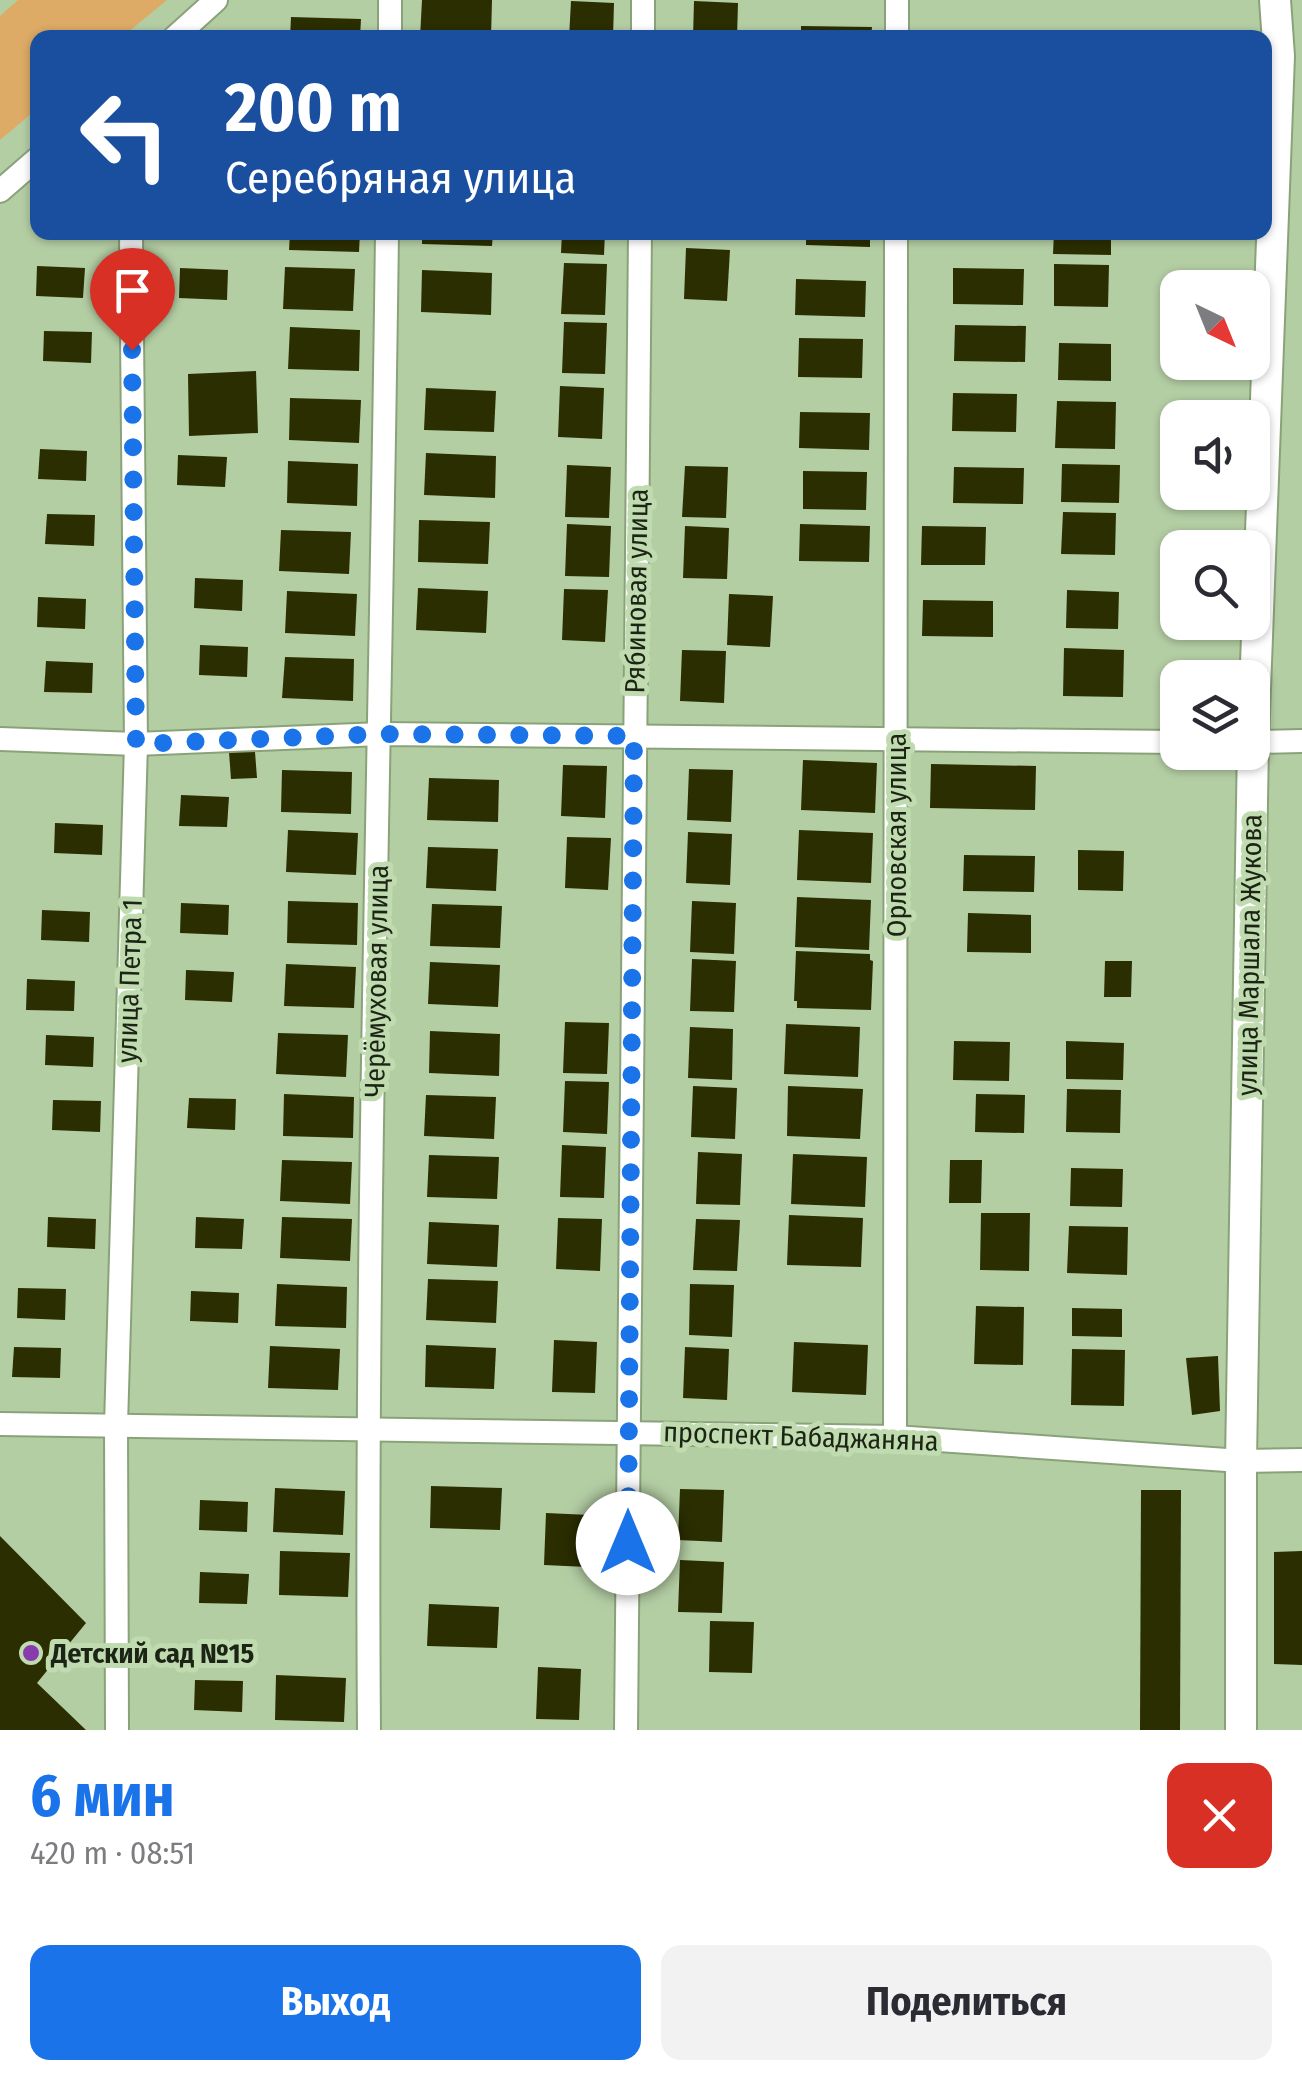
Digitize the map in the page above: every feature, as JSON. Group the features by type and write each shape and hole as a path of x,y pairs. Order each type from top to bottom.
{"main road":[{"name":"улица Маршала Жукова","path":"1257,660 1290,55 1275,0"},
{"name":"улица Маршала Жукова","path":"1241,1730 1241,1461 1253,770"}],"street":[{"path":"183,30 216,0"},
{"path":"390,0 390,30"},
{"path":"643,0 643,30"},
{"path":"897,0 897,30"},
{"path":"0,191 30,165"},
{"name":"улица Петра 1","path":"117,1730 116,1425 136,744 131,240"},
{"name":"Черёмуховая улица","path":"369,1730 366,1430 387,240"},
{"name":"Рябиновая улица","path":"626,1730 640,240"},
{"name":"Орловская улица","path":"896,240 896,1436"},
{"path":"0,739 136,744 381,734 1160,742"},
{"path":"1270,742 1302,741"},
{"name":"проспект Бабаджаняна","path":"0,1424 896,1436 1241,1461 1302,1460"}],"shaded area":[{"path":"18,0 167,0 131,30 30,30 30,115 0,140 0,16"}],"building":[{"path":"422,0 492,0 491,30 420,30"},
{"path":"571,1 614,3 613,30 569,30"},
{"path":"694,1 738,3 737,30 693,30"},
{"path":"291,17 361,19 360,30 290,30"},
{"path":"801,26 872,27 872,30 801,30"},
{"path":"290,240 360,240 359,252 289,250"},
{"path":"422,240 492,240 492,246 422,244"},
{"path":"562,240 605,240 604,255 561,253"},
{"path":"806,240 870,240 870,247 806,245"},
{"path":"1054,240 1111,240 1111,255 1053,254"},
{"path":"686,248 730,250 727,301 684,299"},
{"path":"564,263 607,264 605,315 561,314"},
{"path":"1054,264 1109,265 1108,307 1054,306"},
{"path":"37,266 85,268 83,298 36,296"},
{"path":"285,267 355,269 353,311 283,309"},
{"path":"180,268 228,270 227,300 179,298"},
{"path":"953,268 1024,269 1023,305 953,304"},
{"path":"422,270 492,273 491,315 421,312"},
{"path":"796,279 866,281 865,317 795,315"},
{"path":"564,322 607,323 605,374 562,373"},
{"path":"955,325 1026,326 1025,362 954,361"},
{"path":"290,327 360,330 359,371 288,369"},
{"path":"44,331 92,332 91,363 43,361"},
{"path":"799,338 863,339 862,378 798,377"},
{"path":"1059,343 1111,344 1111,381 1058,380"},
{"path":"256,371 258,433 189,436 188,374"},
{"path":"560,386 604,388 602,439 558,437"},
{"path":"426,388 496,391 494,432 424,430"},
{"path":"953,393 1017,394 1016,432 952,431"},
{"path":"290,398 361,400 359,443 289,440"},
{"path":"1057,401 1116,402 1115,449 1055,448"},
{"path":"800,412 870,413 869,450 799,448"},
{"path":"40,449 87,451 86,481 38,479"},
{"path":"426,453 496,456 495,498 424,495"},
{"path":"178,455 227,457 225,487 177,485"},
{"path":"288,461 358,464 357,506 287,503"},
{"path":"1062,464 1120,465 1119,503 1061,502"},
{"path":"567,465 611,467 609,518 565,517"},
{"path":"685,466 728,467 726,518 682,517"},
{"path":"954,467 1024,468 1023,504 953,503"},
{"path":"803,471 867,472 866,510 803,509"},
{"path":"1063,512 1116,513 1115,555 1061,554"},
{"path":"47,514 95,515 94,546 45,544"},
{"path":"419,520 490,522 488,564 418,562"},
{"path":"567,524 611,526 609,577 565,576"},
{"path":"800,524 870,526 869,562 799,561"},
{"path":"685,526 729,528 727,579 683,578"},
{"path":"922,526 986,527 985,565 921,565"},
{"path":"281,530 351,532 349,574 279,571"},
{"path":"195,578 243,580 242,611 194,608"},
{"path":"418,588 488,591 486,633 416,630"},
{"path":"564,589 608,590 605,642 562,640"},
{"path":"1067,590 1119,592 1118,629 1066,628"},
{"path":"287,591 357,594 355,636 285,633"},
{"path":"729,594 773,596 770,647 727,645"},
{"path":"38,597 86,599 85,629 37,627"},
{"path":"923,600 993,601 993,637 922,636"},
{"path":"200,645 248,647 247,677 199,675"},
{"path":"1064,648 1124,650 1123,697 1063,696"},
{"path":"682,650 726,651 724,703 680,701"},
{"path":"285,657 354,659 353,701 282,698"},
{"path":"46,661 93,663 92,693 44,692"},
{"path":"229,752 255,752 257,778 231,779"},
{"path":"803,760 877,763 875,813 801,810"},
{"path":"931,764 1036,766 1035,810 930,808"},
{"path":"563,765 607,766 605,818 561,816"},
{"path":"689,769 733,770 731,822 687,820"},
{"path":"282,770 352,772 351,814 281,812"},
{"path":"429,778 499,780 498,822 427,820"},
{"path":"181,795 229,797 227,827 179,826"},
{"path":"55,823 103,825 102,855 54,853"},
{"path":"288,830 358,833 356,875 286,872"},
{"path":"799,830 873,833 871,883 797,880"},
{"path":"688,832 732,834 730,885 686,883"},
{"path":"567,837 611,838 608,890 565,888"},
{"path":"428,847 498,849 496,891 426,888"},
{"path":"1078,850 1124,851 1123,891 1078,890"},
{"path":"964,855 1035,856 1034,892 963,891"},
{"path":"797,897 871,900 869,950 795,947"},
{"path":"288,901 358,903 357,945 287,943"},
{"path":"692,901 736,903 734,954 690,952"},
{"path":"181,903 229,905 228,935 180,933"},
{"path":"432,904 502,906 500,948 430,946"},
{"path":"42,910 90,912 89,942 41,940"},
{"path":"968,913 1031,915 1031,953 967,952"},
{"path":"796,951 870,954 871,1010 797,1008"},
{"path":"692,959 736,961 734,1012 690,1011"},
{"path":"1105,961 1132,961 1131,997 1104,997"},
{"path":"430,962 500,965 498,1007 428,1004"},
{"path":"286,964 356,967 354,1008 284,1006"},
{"path":"186,970 234,972 232,1002 185,1000"},
{"path":"27,979 75,981 74,1011 26,1010"},
{"path":"565,1022 609,1023 607,1074 563,1073"},
{"path":"786,1024 860,1027 858,1077 784,1074"},
{"path":"690,1027 733,1029 732,1080 688,1078"},
{"path":"430,1031 500,1034 499,1076 429,1073"},
{"path":"278,1033 348,1035 346,1077 276,1074"},
{"path":"46,1035 94,1037 93,1067 45,1065"},
{"path":"954,1041 1010,1042 1009,1081 953,1080"},
{"path":"1066,1041 1124,1043 1123,1080 1066,1079"},
{"path":"565,1081 609,1082 607,1134 563,1132"},
{"path":"693,1086 737,1088 735,1139 691,1137"},
{"path":"788,1086 863,1089 860,1139 787,1136"},
{"path":"1067,1089 1121,1090 1120,1133 1066,1132"},
{"path":"284,1094 354,1097 353,1138 283,1136"},
{"path":"976,1094 1025,1095 1024,1133 975,1132"},
{"path":"426,1095 496,1097 494,1139 424,1136"},
{"path":"189,1098 236,1099 235,1130 187,1128"},
{"path":"53,1100 101,1101 100,1132 52,1130"},
{"path":"562,1145 606,1147 604,1198 560,1197"},
{"path":"698,1152 742,1154 740,1205 696,1204"},
{"path":"793,1154 867,1157 865,1207 791,1204"},
{"path":"429,1155 499,1157 497,1199 427,1197"},
{"path":"282,1160 352,1162 350,1204 280,1201"},
{"path":"950,1160 982,1160 981,1203 949,1203"},
{"path":"1071,1168 1123,1169 1122,1207 1070,1206"},
{"path":"981,1213 1030,1213 1029,1271 980,1270"},
{"path":"789,1215 863,1218 861,1267 787,1265"},
{"path":"48,1217 96,1219 95,1249 47,1247"},
{"path":"196,1217 244,1219 242,1249 195,1248"},
{"path":"282,1217 352,1219 350,1261 280,1258"},
{"path":"558,1218 602,1219 600,1271 556,1269"},
{"path":"696,1219 740,1220 737,1271 693,1270"},
{"path":"429,1222 499,1225 497,1267 427,1264"},
{"path":"1069,1226 1128,1227 1127,1275 1067,1273"},
{"path":"428,1279 498,1281 496,1323 426,1320"},
{"path":"277,1284 347,1287 346,1328 275,1326"},
{"path":"690,1284 734,1285 732,1337 689,1335"},
{"path":"18,1288 66,1289 65,1320 17,1318"},
{"path":"191,1291 239,1293 238,1323 190,1321"},
{"path":"976,1306 1024,1307 1023,1365 974,1364"},
{"path":"1072,1308 1122,1309 1122,1337 1072,1336"},
{"path":"554,1340 597,1342 595,1393 552,1392"},
{"path":"794,1342 868,1345 866,1395 792,1392"},
{"path":"426,1345 496,1348 494,1389 425,1387"},
{"path":"270,1346 340,1349 338,1390 268,1388"},
{"path":"14,1347 61,1348 60,1378 12,1377"},
{"path":"685,1347 729,1349 727,1400 683,1398"},
{"path":"1072,1349 1125,1350 1124,1406 1071,1405"},
{"path":"1218,1356 1220,1411 1192,1415 1186,1358"},
{"path":"431,1486 502,1488 500,1530 430,1528"},
{"path":"275,1488 345,1491 343,1535 273,1532"},
{"path":"680,1489 724,1490 722,1542 678,1540"},
{"path":"1141,1490 1181,1490 1180,1730 1140,1730"},
{"path":"200,1500 248,1502 247,1532 199,1530"},
{"path":"546,1513 590,1515 587,1567 544,1565"},
{"name":"Детский сад №15","path":"0,1536 86,1623 37,1683 86,1730 0,1730"},
{"path":"280,1551 350,1553 348,1597 279,1595"},
{"path":"1302,1551 1302,1665 1274,1664 1274,1552"},
{"path":"680,1560 724,1562 722,1613 678,1612"},
{"path":"200,1572 249,1574 247,1604 199,1603"},
{"path":"429,1604 499,1607 497,1648 427,1646"},
{"path":"710,1621 754,1622 752,1673 709,1672"},
{"path":"538,1667 581,1669 579,1720 536,1719"},
{"path":"276,1675 346,1678 344,1722 275,1720"},
{"path":"195,1680 243,1681 242,1712 194,1710"}],"place":[{"name":"Детский сад №15","path":"31,1653"}],"route":[{"path":"132,350 136,744 381,734 634,736 628,1543"}]}
